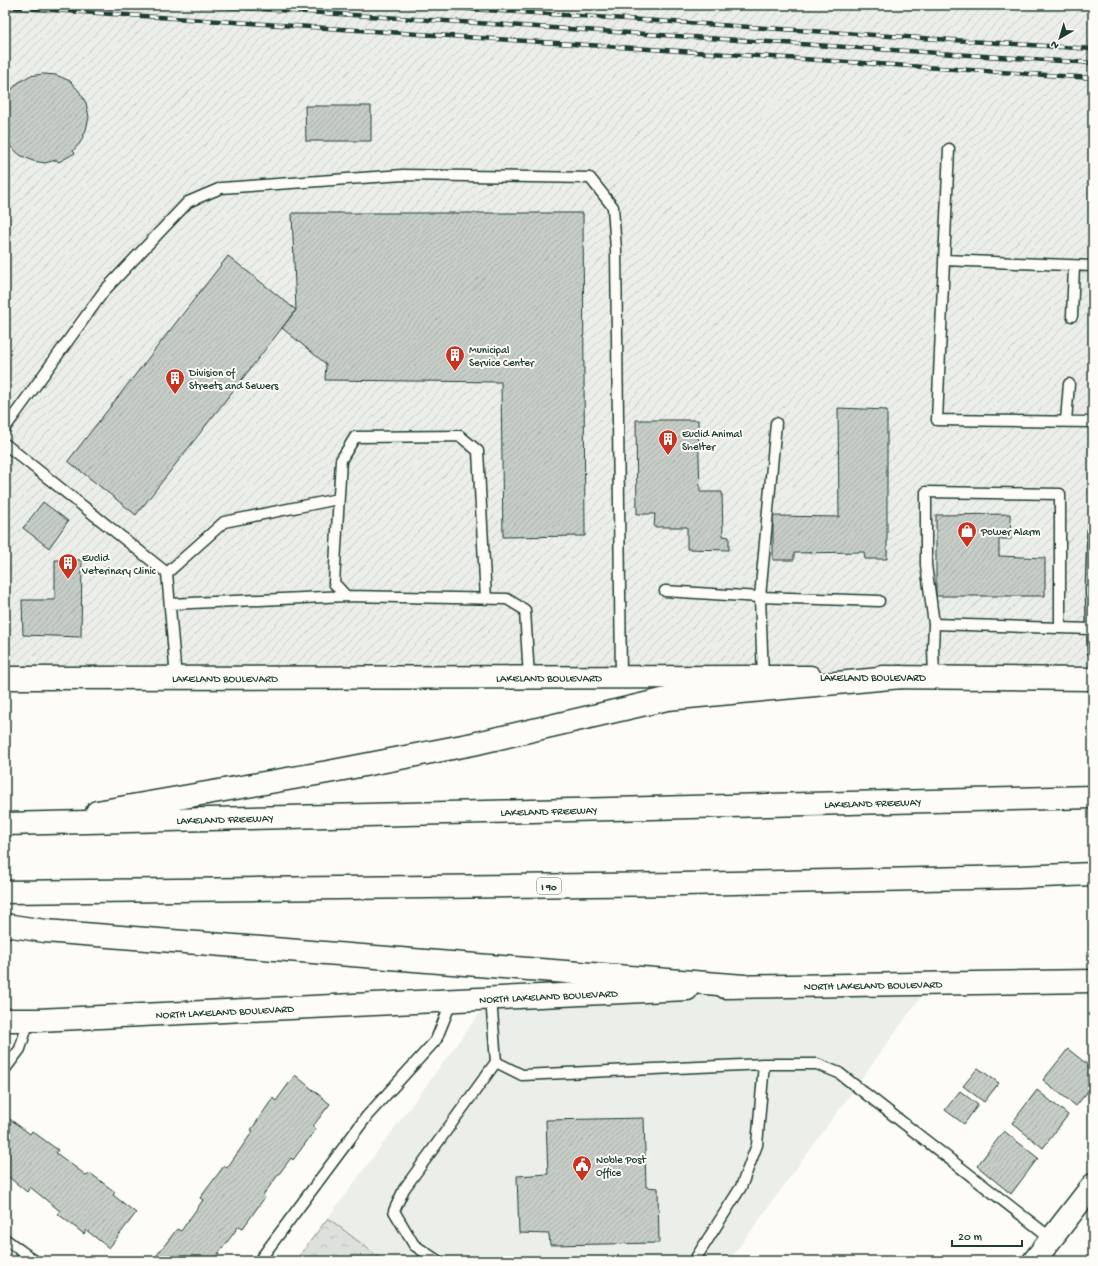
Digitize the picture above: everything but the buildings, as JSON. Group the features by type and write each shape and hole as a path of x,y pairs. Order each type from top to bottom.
{"main road":[{"path":"29,824 215,790 328,772 473,744 667,699 902,677"},
{"name":"LAKELAND BOULEVARD","path":"5,678 1093,678"},
{"name":"LAKELAND FREEWAY","path":"5,824 1093,797"},
{"name":"I 90","path":"5,892 684,884 1093,874"},
{"path":"5,925 45,931 744,986"},
{"name":"NORTH LAKELAND BOULEVARD","path":"5,1020 744,986 1093,981"},
{"path":"1034,1261 1093,1185"}],"lane":[{"path":"949,149 937,420 1093,422"},
{"path":"5,428 104,291 188,202 195,199 222,188 403,175 590,178 613,207 616,250 621,677"},
{"path":"944,260 1093,266"},
{"path":"1072,316 1074,266"},
{"path":"1066,422 1069,384"},
{"path":"763,677 760,597 776,423"},
{"path":"346,596 334,582 338,499 341,460 355,437 460,436 478,451 486,599"},
{"path":"5,444 167,573 176,678"},
{"path":"934,677 934,624 926,565 926,492 1060,494 1060,628"},
{"path":"167,573 224,522 338,499"},
{"path":"1093,527 1093,651"},
{"path":"665,591 760,597 879,601"},
{"path":"170,604 346,596 507,599 525,610 529,678"},
{"path":"934,624 1092,629"},
{"path":"438,1261 414,1245 394,1211 404,1189 496,1062 491,998"},
{"path":"259,1261 367,1116 436,1040 452,1000"},
{"path":"5,1069 20,1049 29,1020"},
{"path":"496,1062 522,1075 764,1064 817,1064 839,1073 1052,1238"},
{"path":"694,1261 741,1187 757,1145 764,1064"},
{"path":"5,1239 35,1261"}],"shaded area":[{"path":"5,5 1093,5 1093,679 5,678"},
{"path":"931,983 729,1261 384,1261 328,1218 491,998"}],"green space":[{"path":"328,1218 384,1261 295,1261"}],"railway":[{"path":"199,5 1093,63"},
{"path":"408,5 1093,49"},
{"path":"5,7 1093,78"}],"place":[{"name":"Municipal Service Center","path":"455,372"},
{"name":"Division of Streets and Sewers","path":"175,395"},
{"name":"Euclid Animal Shelter","path":"668,456"},
{"name":"Power Alarm","path":"967,548"},
{"name":"Euclid Veterinary Clinic","path":"68,580"},
{"name":"Noble Post Office","path":"582,1182"}]}
